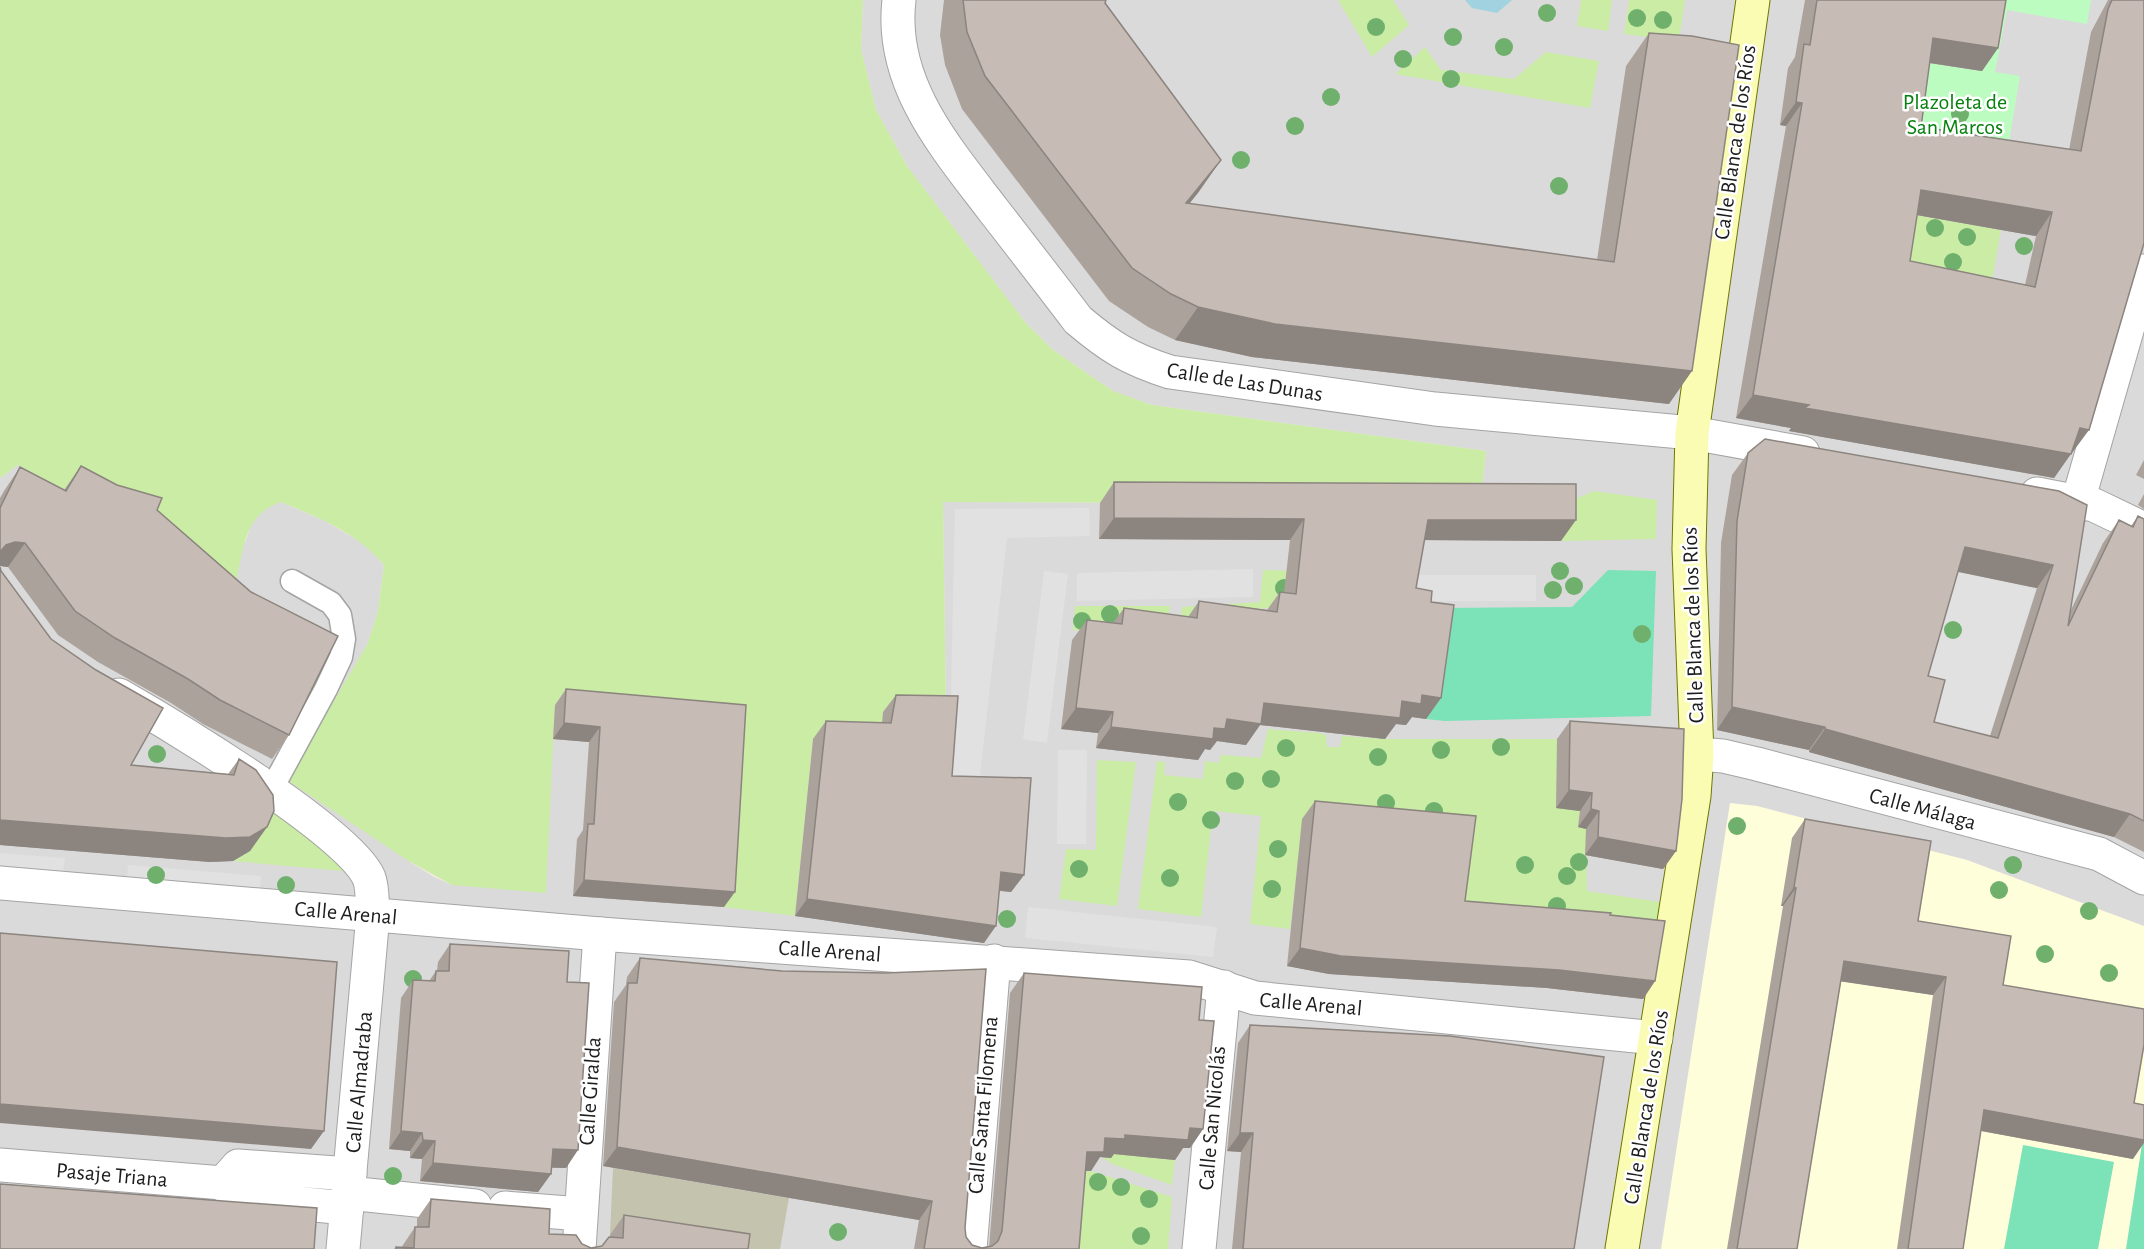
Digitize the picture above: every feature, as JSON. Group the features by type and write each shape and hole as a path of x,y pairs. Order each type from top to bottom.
{"main road":[{"name":"Calle Blanca de los Ríos","path":"1622,1249 1694,796 1697,754 1689,549 1692,433 1753,0"}],"street":[{"name":"Calle de Las Dunas","path":"899,0 900,46 909,80 932,130 1078,320 1106,344 1132,360 1170,372 1423,407 1692,433 1834,458"},
{"path":"2078,501 2136,339 2144,271"},
{"path":"2011,489 2078,501 2107,511 2144,529"},
{"name":"Calle Almadraba","path":"97,683 162,719 270,792 352,853 369,879 373,915 343,1249"},
{"name":"Calle Málaga","path":"1697,754 1723,756 1757,764 2099,854 2144,878"},
{"name":"Calle Arenal","path":"0,883 600,934 994,961 1189,978 1255,998 1656,1038"},
{"name":"Calle Giralda","path":"579,1249 600,934"},
{"name":"Calle Santa Filomena","path":"970,1249 994,961"},
{"name":"Calle San Nicolás","path":"1199,1249 1224,987"},
{"name":"Pasaje Triana","path":"0,1165 224,1183 237,1166 348,1192"},
{"path":"348,1192 581,1214"}],"lane":[{"path":"270,792 326,689 341,657 344,639 340,615 331,603 292,581"}],"shaded area":[{"path":"863,0 2144,0 2144,1249 0,1249 0,478 18,465 75,496 245,543 253,520 266,507 281,502 325,521 366,545 384,565 378,611 368,643 292,773 407,860 434,877 452,885 555,705 795,916 813,739 946,714 943,502 1480,504 1486,451 1152,405 1113,391 1053,350 1025,322 907,166 876,110 861,49"},
{"path":"1089,508 1090,536 1007,538 979,783 949,782 955,509"},
{"path":"1253,569 1253,597 1077,601 1077,573"},
{"path":"1948,569 2036,589 1970,798 1940,788 1912,699"},
{"path":"1044,571 1068,574 1047,743 1023,739"},
{"path":"1409,575 1536,575 1536,601 1409,601"},
{"path":"1058,750 1087,750 1086,844 1057,844"},
{"path":"1730,803 1757,806 1967,860 2144,926 2144,1249 1661,1249"},
{"path":"0,853 65,858 63,872 0,868"},
{"path":"128,865 261,876 260,888 127,878"},
{"path":"1028,907 1217,927 1213,957 1025,938"},
{"path":"613,1168 789,1198 780,1249 702,1249 610,1235"}],"green space":[{"path":"0,0 863,0 861,49 876,110 907,166 1025,322 1053,350 1113,391 1152,405 1486,451 1480,504 943,502 946,714 879,741 813,739 795,916 724,907 726,878 555,705 546,893 452,885 407,860 287,780 368,643 378,611 384,565 373,553 337,527 281,502 259,515 253,524 244,545 236,582 18,465 0,478"},
{"path":"1338,0 1393,0 1409,25 1372,57"},
{"path":"1581,0 1612,0 1608,31 1577,26"},
{"path":"1629,0 1685,0 1679,41 1624,34"},
{"name":"Plazoleta de San Marcos","path":"1994,0 2091,0 2087,24 2007,10 1995,72 2020,76 2008,148 1899,150 1917,61 1981,71"},
{"path":"1425,47 1441,70 1514,79 1546,52 1599,61 1590,108 1395,74"},
{"path":"1899,212 2001,230 1992,281 1912,289"},
{"path":"1594,491 1657,500 1656,539 1561,541 1561,505"},
{"path":"1263,570 1298,571 1276,608 1262,608 1256,644 1224,619 1181,616 1182,607 1260,602"},
{"path":"1608,570 1656,571 1651,716 1445,721 1426,719 1442,608 1572,607"},
{"path":"1075,606 1170,606 1165,642 1140,623 1104,620 1102,633 1073,630"},
{"path":"1268,729 1326,735 1327,747 1340,747 1342,736 1385,739 1557,739 1586,829 1587,891 1660,902 1655,940 1510,925 1303,819 1290,929 1250,924 1261,816 1213,811 1201,917 1138,909 1157,761 1165,762 1164,775 1203,779 1205,761 1219,763 1221,755 1261,758"},
{"path":"1097,760 1136,762 1117,906 1059,899 1066,849 1096,850"},
{"path":"265,807 318,842 343,871 233,861 250,851"},
{"path":"2144,1131 2144,1249 2126,1249"},
{"path":"1113,1142 1154,1158 1175,1159 1172,1185 1112,1164 1103,1158 1111,1158"},
{"path":"2023,1145 2114,1162 2098,1249 2004,1249"},
{"path":"1073,1171 1091,1171 1172,1197 1168,1249 1067,1249"}],"water":[{"path":"1465,0 1512,0 1497,13 1472,8"}],"building":[{"path":"963,0 1106,0 1105,3 1221,160 1186,203 1614,262 1649,33 1692,36 1739,45 1692,371 1275,324 1198,307 1171,294 1132,268 985,76 967,32"},
{"path":"1817,0 2006,0 1998,48 1933,38 1921,127 2081,151 2108,9 2112,0 2144,0 2144,243 2089,430 2080,428 2071,454 1805,408 1809,405 1753,395 1802,103 1796,102 1804,44 1810,45","holes":["1921,190 2052,212 2035,287 1910,261"]},
{"path":"1765,439 2059,491 2087,505 2068,626 2119,520 2133,527 2138,516 2144,519 2144,821 2130,814 1825,729 1825,727 1732,707 1737,521 1748,453","holes":["1965,547 2053,565 1998,738 1934,722 1945,680 1928,676"]},
{"path":"81,466 117,485 162,498 157,510 251,592 338,636 289,735 220,700 188,679 115,638 75,611 25,543 15,542 6,545 0,552 0,508 20,467 66,491"},
{"path":"1114,482 1576,484 1576,520 1428,520 1416,588 1432,591 1431,602 1454,605 1441,698 1422,695 1421,704 1402,701 1400,718 1264,703 1261,724 1227,719 1225,729 1214,728 1213,739 1111,727 1113,712 1076,708 1087,620 1122,624 1124,608 1197,618 1199,601 1277,612 1280,592 1296,594 1304,519 1114,518"},
{"path":"0,567 51,639 96,670 163,708 131,765 234,775 239,759 256,770 273,795 274,811 267,827 250,837 226,838 0,820"},
{"path":"566,689 746,705 735,892 584,880 588,824 594,824 600,727 564,723"},
{"path":"896,695 958,696 952,776 1031,778 1024,875 1001,872 996,926 807,899 826,721 891,723"},
{"path":"1570,721 1684,729 1682,799 1676,851 1598,837 1599,811 1591,809 1592,793 1569,790"},
{"path":"1315,801 1476,816 1465,901 1611,913 1610,915 1665,921 1655,981 1559,970 1341,956 1300,948"},
{"path":"1805,819 1931,841 1918,921 2011,936 2003,985 2144,1009 2144,1045 2134,1103 2144,1105 2144,1140 1984,1110 1963,1249 1908,1249 1946,977 1844,961 1797,1249 1737,1249 1796,888 1794,887"},
{"path":"0,933 337,962 324,1131 0,1104"},
{"path":"450,944 569,951 567,982 589,983 578,1150 553,1149 551,1174 433,1163 435,1141 423,1140 422,1133 401,1131 413,980 435,981 436,971 449,971"},
{"path":"640,958 782,971 885,973 986,969 965,1228 966,1237 972,1245 982,1248 992,1246 998,1241 1002,1231 1024,973 1202,987 1199,1020 1214,1021 1203,1129 1190,1128 1188,1140 1125,1135 1125,1139 1105,1138 1104,1152 1087,1152 1079,1249 924,1249 932,1201 617,1147 628,983 637,983"},
{"path":"1250,1025 1450,1036 1604,1057 1574,1249 1243,1249 1253,1133 1240,1133"},
{"path":"0,1184 317,1208 314,1249 0,1249"},
{"path":"431,1199 550,1209 549,1234 576,1235 582,1244 591,1248 602,1246 609,1237 623,1238 624,1215 750,1234 748,1249 396,1249 396,1247 414,1248 415,1227 429,1227"}]}
